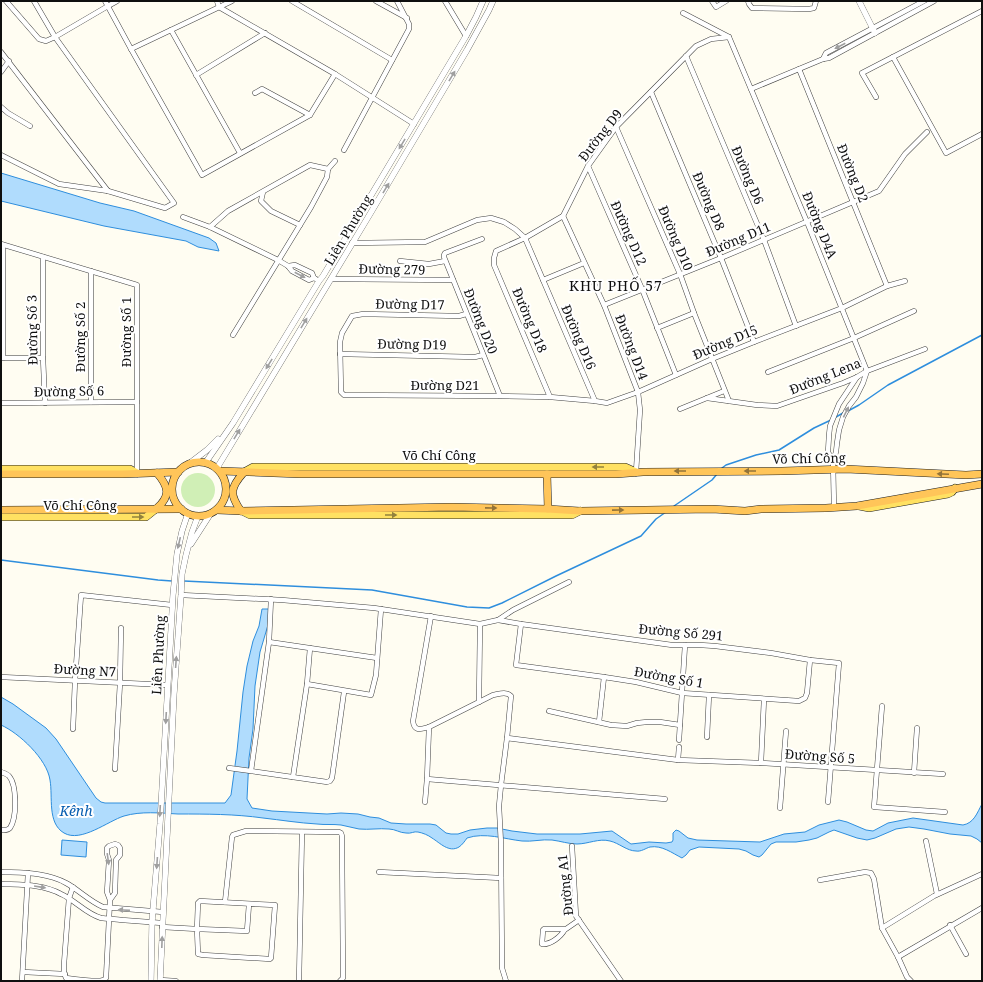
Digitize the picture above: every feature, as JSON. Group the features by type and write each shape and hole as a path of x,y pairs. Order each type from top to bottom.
{"highway":[{"path":"173,509 168,492 169,481 175,472 190,463 206,462 221,470 229,480 230,491 225,510"},
{"path":"214,512 223,503 226,495 227,487 221,470"},
{"name":"Võ Chí Công","path":"221,470 300,474 616,474 636,472 834,470 966,475 982,474"},
{"path":"1,474 40,472 123,474 175,472"},
{"path":"175,472 173,494 176,503 188,514 198,516 205,516 214,512 225,510 452,507 580,511 712,509 745,511 760,509 826,508 857,506 982,484"},
{"path":"241,510 234,500 233,492 236,482 244,472"},
{"path":"156,509 166,498 166,486 164,481 157,473"},
{"path":"547,474 548,509"},
{"name":"Võ Chí Công","path":"1,510 181,509"}],"main road":[{"name":"Võ Chí Công","path":"244,472 253,467 625,467 636,472"},
{"path":"1,469 40,472"},
{"name":"Võ Chí Công","path":"1,516 146,517 156,509"},
{"path":"241,510 250,515 572,514 580,511"}],"street":[{"path":"6,1 39,39 46,41 55,37 106,3 117,1"},
{"path":"1,155 59,184 108,191 165,208 174,203 55,37 34,1"},
{"path":"217,1 219,7 335,74 414,124"},
{"path":"131,49 232,1"},
{"path":"292,1 392,60"},
{"path":"376,1 407,18"},
{"path":"344,150 409,29 410,24 397,1"},
{"path":"445,1 466,36"},
{"name":"Liên Phường","path":"206,462 233,423 317,279 323,276 466,36 483,1"},
{"name":"Liên Phường","path":"221,470 327,285 467,50 493,1"},
{"path":"712,1 716,7 726,1"},
{"path":"748,1 752,8 809,9 814,8 816,1"},
{"path":"859,1 874,31"},
{"path":"751,89 823,59 829,58 924,1"},
{"path":"874,31 934,1"},
{"path":"106,3 202,175 310,115 335,74"},
{"path":"876,97 862,73 982,11"},
{"path":"683,13 729,37"},
{"path":"171,30 240,153"},
{"path":"196,75 265,33"},
{"name":"Đường D9","path":"563,216 588,166 616,127 696,46 711,39 729,37"},
{"name":"Đường D4A","path":"729,37 807,222 866,371"},
{"path":"1,52 108,191"},
{"name":"Đường D6","path":"686,56 764,240 796,326"},
{"path":"893,57 946,153 982,134"},
{"path":"1,72 9,61"},
{"name":"Đường D2","path":"799,69 887,286"},
{"path":"255,92 262,89 310,115"},
{"name":"Đường D8","path":"651,92 721,258 754,342"},
{"path":"1,106 8,113 30,126"},
{"name":"Đường D10","path":"616,127 680,274 729,402"},
{"name":"Đường D11","path":"604,305 880,192 905,154 927,132"},
{"path":"233,335 300,225 327,177 328,169 335,161"},
{"path":"210,227 228,210 310,166 328,169"},
{"name":"Đường D12","path":"588,166 642,290 676,375"},
{"path":"263,192 261,201 271,211 300,225"},
{"path":"352,243 425,242 477,220 491,218 504,222 525,238 563,216"},
{"name":"Đường D14","path":"563,216 604,305 638,392 640,410 636,472"},
{"path":"183,217 210,227 278,260 288,266 292,271 309,280 317,279 327,285"},
{"name":"Đường D18","path":"525,238 496,251 494,265 550,397"},
{"name":"Đường D16","path":"525,238 594,401"},
{"name":"Đường D20","path":"482,239 445,253 444,261 500,396"},
{"path":"2,245 2,358 43,358"},
{"name":"Đường Số 1","path":"2,245 137,285 137,473"},
{"name":"Đường Số 3","path":"43,257 43,358 45,403"},
{"path":"400,261 429,264 444,261"},
{"path":"543,280 584,263"},
{"name":"Đường Số 2","path":"91,271 92,402"},
{"name":"Đường 279","path":"331,279 453,280"},
{"name":"Đường D15","path":"550,397 594,401 607,404 712,359 842,308 887,286 905,281"},
{"path":"768,372 854,338 914,311"},
{"path":"658,328 694,313"},
{"name":"Đường D17","path":"340,354 342,333 352,316 363,314 459,316 466,314"},
{"name":"Đường Lena","path":"707,398 729,402 777,406 857,377 866,371 925,349"},
{"name":"Đường D21","path":"340,354 341,392 344,396 550,397"},
{"name":"Đường D19","path":"340,354 475,357 483,355"},
{"path":"833,461 843,417 863,383 866,371"},
{"path":"834,507 834,470 833,461 828,452 830,426 839,404 857,377"},
{"path":"680,409 724,391"},
{"name":"Đường Số 6","path":"1,403 137,402"},
{"path":"190,463 208,450 233,423"},
{"path":"828,443 837,443"},
{"path":"186,554 193,540 214,512"},
{"name":"Liên Phường","path":"153,912 160,824 174,574 182,531 188,514"},
{"name":"Liên Phường","path":"163,912 180,595 186,554 198,516"},
{"path":"180,595 271,600 381,609 480,624 498,620 513,610 569,582"},
{"path":"73,729 81,595 172,605"},
{"path":"250,771 269,642 271,600"},
{"path":"307,684 344,692 371,695 376,675 381,609"},
{"path":"431,616 413,722 416,728 429,727 493,695 508,693 511,696 499,806 501,844 502,968 506,981"},
{"name":"Đường Số 291","path":"498,620 672,645 700,644 839,663 830,768"},
{"path":"479,702 480,624"},
{"name":"Đường Số 1","path":"521,624 516,665 636,682 682,693 799,701 804,698 807,693 810,660"},
{"path":"115,769 122,628"},
{"path":"269,642 377,658"},
{"path":"679,740 685,645"},
{"path":"293,777 307,684 310,648"},
{"name":"Đường N7","path":"1,677 167,685"},
{"path":"599,722 604,677"},
{"path":"229,768 327,782 330,781 332,778 344,692"},
{"path":"708,737 709,695"},
{"path":"761,763 764,699"},
{"path":"882,706 874,807 945,812"},
{"path":"549,711 611,726 627,726 647,722 680,725"},
{"path":"425,802 429,727"},
{"path":"914,773 917,728"},
{"path":"780,808 786,731"},
{"name":"Đường Số 5","path":"507,738 678,760 783,764 943,774"},
{"path":"678,760 679,747"},
{"path":"828,802 830,768"},
{"path":"1,772 10,777 15,793 13,819 10,828 7,830 1,830"},
{"path":"427,778 665,799"},
{"path":"225,902 233,835 246,831 341,833 343,978 340,981"},
{"path":"299,981 302,832"},
{"path":"926,841 938,894"},
{"path":"73,887 69,898 64,964 66,978 79,980 104,980 106,978 110,908 110,900 107,892 109,860 107,848 115,844 120,848 120,855 116,860 115,893 110,900"},
{"name":"Đường A1","path":"572,846 576,916 621,981"},
{"path":"1,872 28,873 54,877 73,887 96,904 103,907 163,912 160,981 176,981"},
{"path":"379,872 501,878"},
{"path":"820,880 865,872 871,873 874,879 882,928 907,977 911,981"},
{"path":"22,981 28,873"},
{"path":"882,928 938,894 982,874"},
{"path":"1,884 27,885 51,889 69,898 100,918 152,922 162,925 197,928 247,931 249,904"},
{"path":"199,901 225,902 275,905 270,959 199,954 197,928 198,903 199,901"},
{"path":"898,957 981,909"},
{"path":"151,981 153,912"},
{"path":"565,929 559,937 546,944 542,944 544,929 565,929 571,927 579,920"},
{"path":"950,926 966,954"},
{"path":"23,972 65,974"}],"green space":[{"path":"201,473 210,478 214,483 214,497 210,502 205,506 195,507 191,506 182,497 181,487 182,483 191,474"}],"water":[{"path":"1,173 100,203 134,211 209,238 216,243 219,251 198,247 186,241 104,226 1,201"},
{"name":"Kênh","path":"262,609 269,609 268,625 260,652 255,686 247,799 252,808 272,811 358,814 379,818 391,823 436,825 446,833 451,834 487,828 537,834 580,834 612,831 631,844 672,842 673,833 676,830 688,838 697,840 760,842 784,834 805,832 819,825 839,820 866,830 873,831 888,823 913,818 963,825 973,820 982,804 982,843 971,836 909,827 896,829 867,840 834,830 809,840 796,842 776,842 771,844 759,857 739,849 699,847 690,850 682,858 659,847 650,847 640,851 633,851 606,840 571,844 552,840 522,841 494,836 474,836 467,838 459,847 452,849 445,847 427,835 418,832 408,833 391,829 359,829 341,825 210,814 130,814 94,830 78,835 64,833 59,829 53,816 51,787 48,772 38,755 24,740 1,725 1,697 46,728 56,739 96,798 101,802 225,803 231,795 247,666 253,641 259,626"},
{"path":"62,840 87,842 86,857 61,855"}],"waterway":[{"path":"848,411 888,385 982,335"},
{"path":"836,417 843,413"},
{"path":"722,468 726,465 756,455 779,450 814,428 831,420"},
{"path":"674,506 712,480 717,474"},
{"path":"184,581 372,590 467,607 489,608 641,536 656,519 666,512"},
{"path":"1,560 172,581"}],"district":[{"name":"KHU PHỐ 57","path":"616,286"}]}
